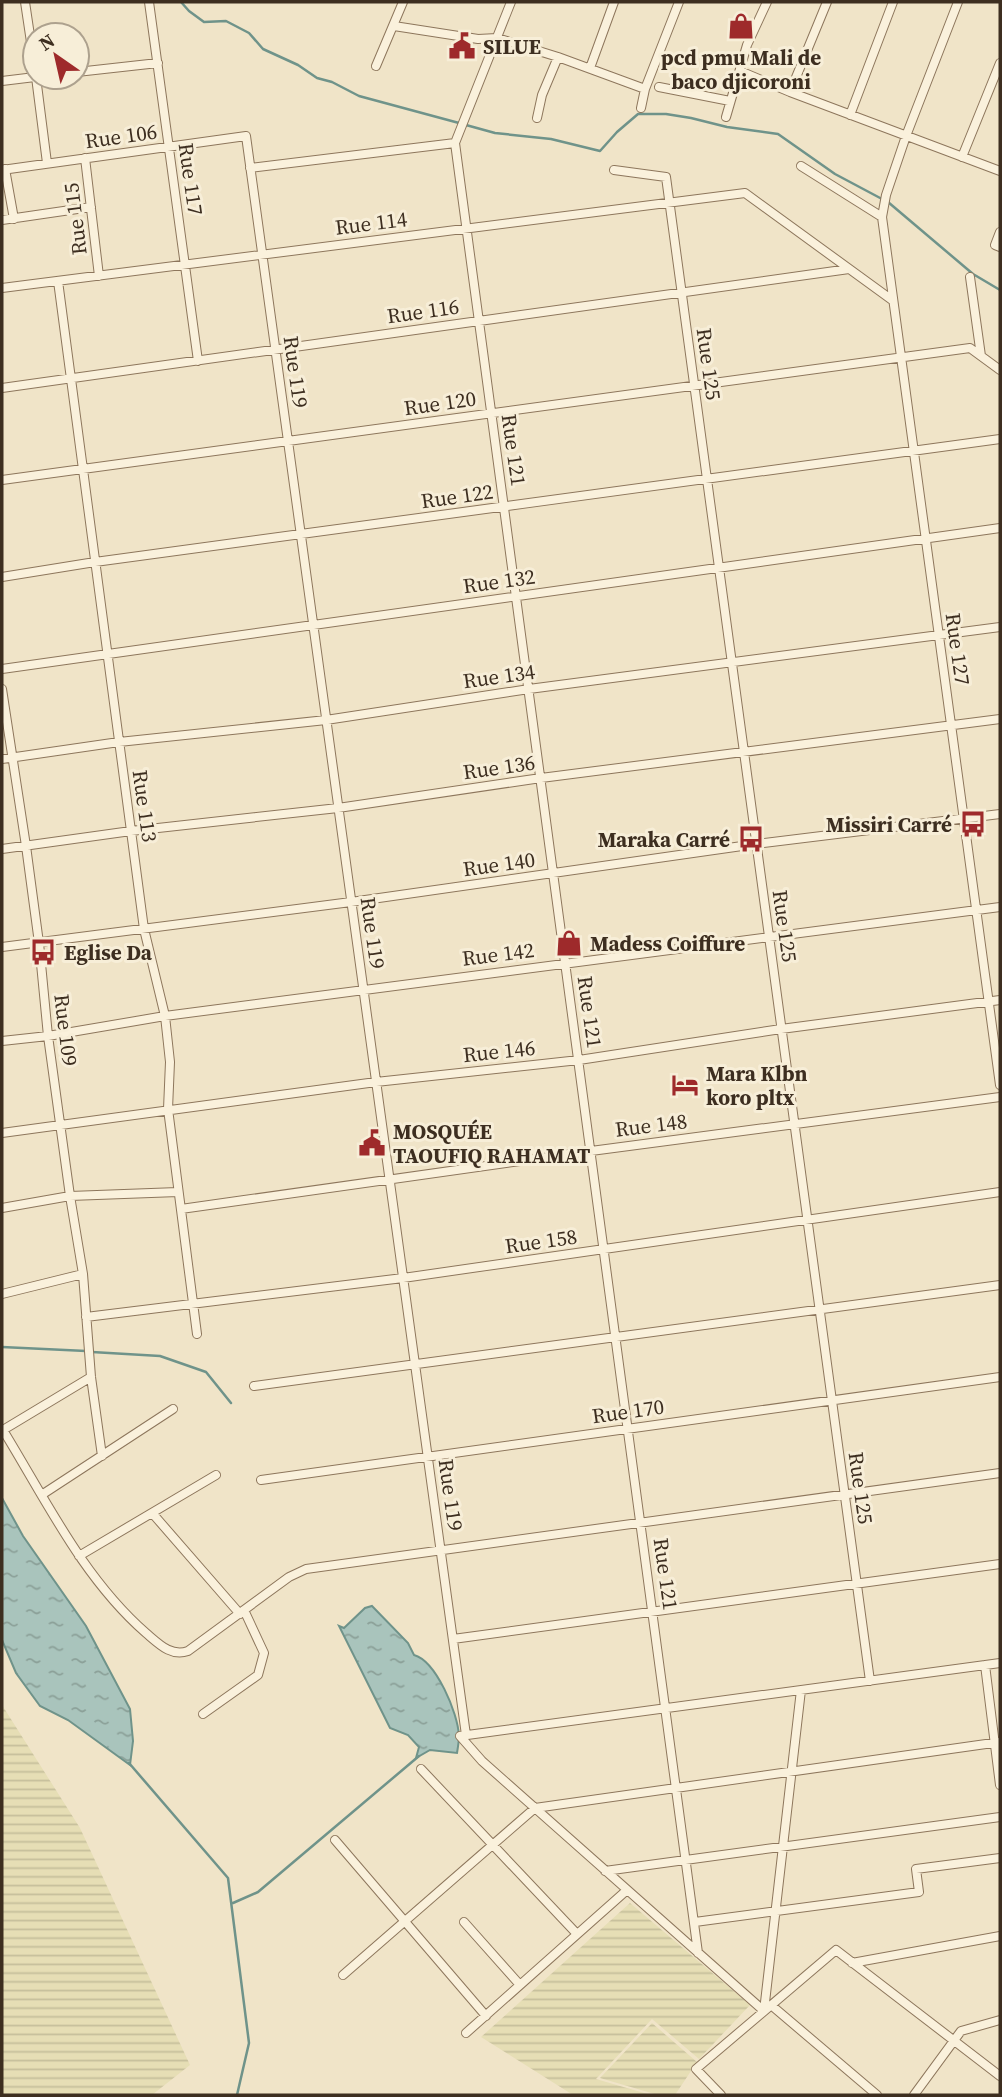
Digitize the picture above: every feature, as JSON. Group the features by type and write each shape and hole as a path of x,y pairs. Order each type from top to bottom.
{"street":[{"path":"25,2 28,21"},
{"name":"Rue 117","path":"149,2 198,360"},
{"path":"376,66 403,2"},
{"name":"Rue 121","path":"511,2 455,144 698,1953"},
{"path":"590,68 614,2"},
{"path":"642,108 645,89 680,2"},
{"path":"726,117 747,45 767,2"},
{"path":"790,92 827,2"},
{"path":"850,115 893,2"},
{"path":"801,166 882,213 906,136 958,2"},
{"path":"394,26 478,39 497,38 645,89"},
{"path":"537,118 542,95 558,57"},
{"path":"91,70 158,63"},
{"path":"962,157 1000,63"},
{"path":"740,71 1000,171"},
{"path":"2,81 21,79"},
{"path":"659,87 730,102"},
{"path":"38,91 47,163"},
{"name":"Rue 106","path":"3,169 246,136"},
{"name":"Rue 119","path":"246,136 441,1550 463,1736"},
{"path":"250,168 455,144"},
{"name":"Rue 115","path":"85,158 99,276"},
{"path":"3,169 14,219"},
{"name":"Rue 125","path":"614,170 666,177 870,1681"},
{"name":"Rue 114","path":"2,288 745,193 849,269"},
{"path":"2,220 91,208"},
{"name":"Rue 127","path":"882,213 1000,1085"},
{"path":"1000,232 995,245 1000,247"},
{"path":"849,269 892,300"},
{"name":"Rue 116","path":"2,388 849,269"},
{"path":"970,277 981,356"},
{"name":"Rue 113","path":"58,281 144,929 165,1016 170,1062 168,1109 197,1334"},
{"name":"Rue 120","path":"2,480 970,348 1000,370"},
{"name":"Rue 122","path":"2,577 95,562 1000,439"},
{"name":"Rue 132","path":"2,668 1000,528"},
{"name":"Rue 134","path":"2,759 326,720 1000,627"},
{"name":"Rue 109","path":"2,690 26,846 48,1036 83,1274 91,1377 102,1456"},
{"name":"Rue 136","path":"2,849 131,831 338,808 1000,719"},
{"name":"Rue 140","path":"2,947 554,875 756,844 1000,814"},
{"name":"Rue 142","path":"2,1041 363,989 1000,907"},
{"name":"Rue 146","path":"2,1133 376,1082 579,1060 781,1029 1000,1000"},
{"name":"Rue 148","path":"181,1209 1000,1097"},
{"path":"2,1208 70,1196 178,1192"},
{"name":"Rue 158","path":"86,1317 403,1278 1000,1192"},
{"path":"2,1294 83,1274"},
{"path":"254,1386 1000,1285"},
{"path":"91,1377 2,1429 79,1556 121,1611 171,1652 180,1654 188,1651 289,1577 306,1569 1000,1473"},
{"name":"Rue 170","path":"261,1480 1000,1377"},
{"path":"43,1494 173,1409"},
{"path":"79,1556 216,1475"},
{"path":"153,1514 242,1612 264,1653 258,1675 203,1714"},
{"path":"453,1639 1000,1564"},
{"path":"877,2095 698,1953 482,1761 463,1736 1000,1663"},
{"path":"985,1665 998,1742 1000,1785"},
{"path":"768,2008 775,1911 801,1690"},
{"path":"343,1975 535,1808 998,1742"},
{"path":"421,1769 577,1934"},
{"path":"605,1871 1000,1817"},
{"path":"335,1840 486,2015"},
{"path":"695,1922 919,1892 916,1869 1000,1858"},
{"path":"466,2033 627,1890"},
{"path":"464,1922 520,1985"},
{"path":"852,1963 1000,1936"},
{"path":"721,2095 696,2069 836,1950 1000,2076"},
{"path":"914,2095 961,2031 1000,2020"}],"shaded area":[{"path":"2,1705 80,1828 190,2065 152,2095 2,2095"},
{"path":"630,1903 750,2005 699,2059 652,2019 596,2079 651,2095 573,2095 481,2037"},
{"path":"652,2023 697,2062 675,2095 658,2095 600,2078"}],"water":[{"path":"2,1498 23,1536 86,1626 130,1709 133,1741 130,1765 68,1720 40,1706 16,1673 2,1640"},
{"path":"372,1606 408,1643 414,1655 422,1659 438,1677 458,1726 457,1753 430,1750 416,1758 419,1747 408,1735 390,1728 339,1626 344,1628 365,1608"}],"waterway":[{"path":"181,2 204,22 226,21 249,33 263,49 298,65 317,78 332,82 359,96 459,123"},
{"path":"466,125 495,133 551,139 600,151 638,114 666,114 691,118 727,127 778,134 835,174 882,199"},
{"path":"888,202 973,274 1000,290"},
{"path":"2,1347 86,1351"},
{"path":"92,1352 160,1356 206,1372 231,1403"},
{"path":"233,1903 258,1892 419,1756"},
{"path":"129,1763 228,1878 249,2043 237,2095"}],"place":[{"name":"pcd pmu Mali de baco djicoroni","path":"741,26"},
{"name":"SILUE","path":"462,46"},
{"name":"Missiri Carré","path":"973,824"},
{"name":"Maraka Carré","path":"751,839"},
{"name":"Madess Coiffure","path":"569,943"},
{"name":"Eglise Da","path":"43,952"},
{"name":"Mara Klbn koro pltx","path":"685,1085"},
{"name":"MOSQUÉE TAOUFIQ RAHAMAT","path":"372,1143"}]}
